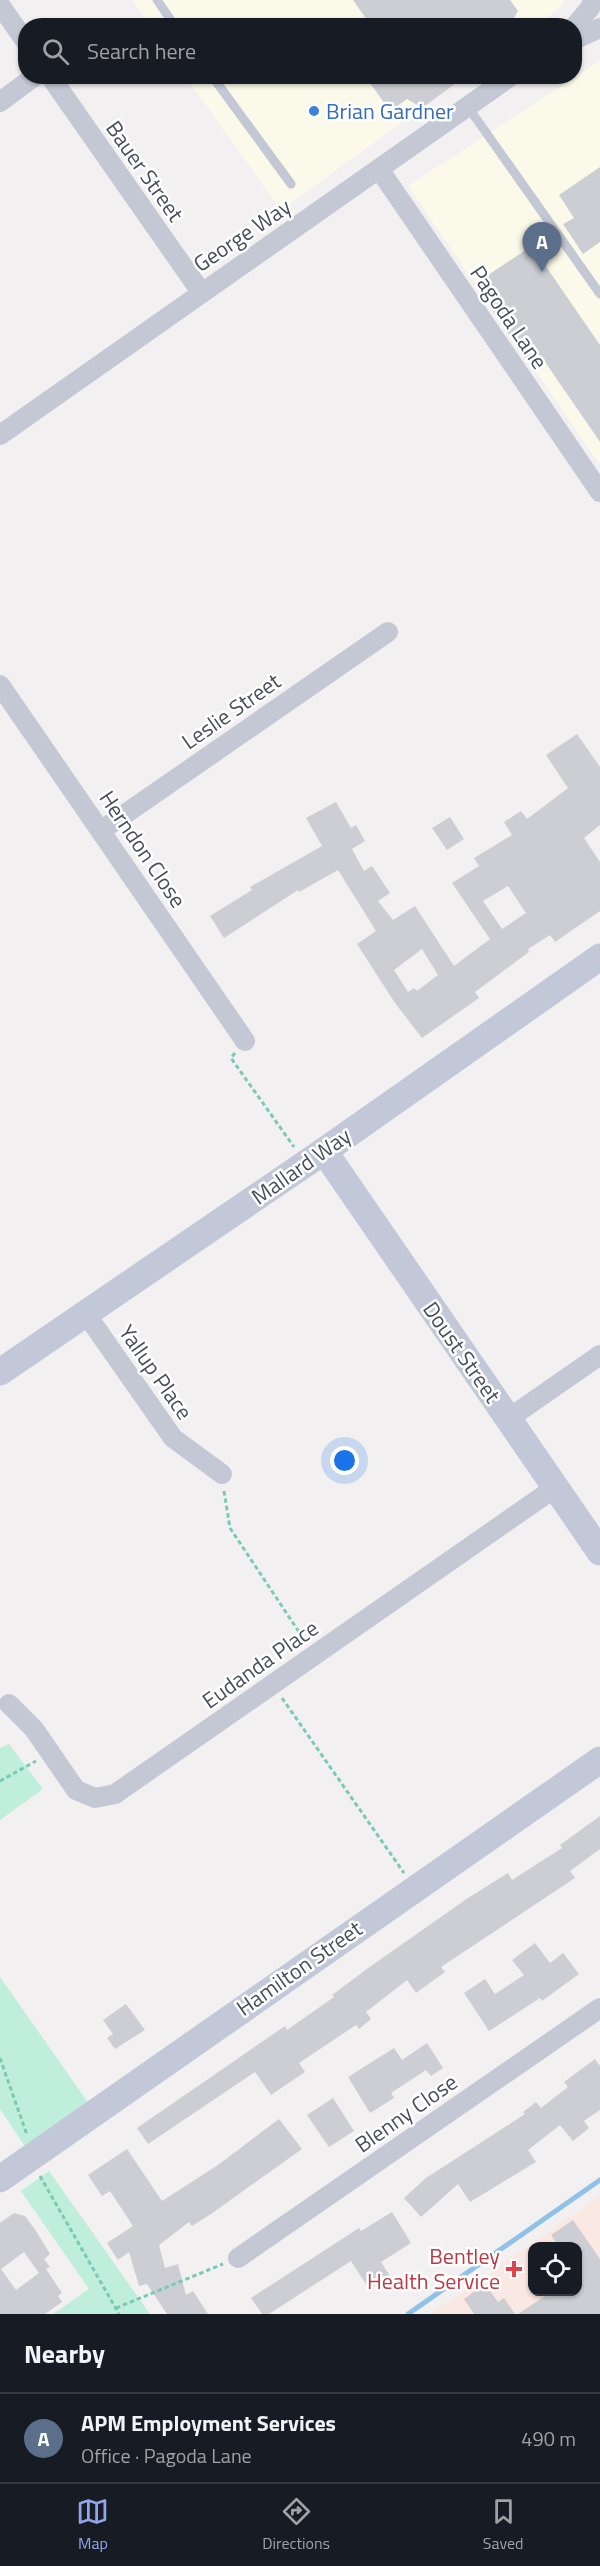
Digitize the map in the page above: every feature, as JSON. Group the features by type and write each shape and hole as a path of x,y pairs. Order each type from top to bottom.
{"street":[{"path":"582,18 593,0"},
{"path":"0,5 18,31"},
{"path":"582,36 600,28"},
{"path":"0,102 24,84"},
{"name":"Bauer Street","path":"56,84 201,292"},
{"name":"George Way","path":"0,435 500,84"},
{"name":"Pagoda Lane","path":"379,170 593,470 600,492"},
{"name":"Leslie Street","path":"102,830 388,632"},
{"name":"Herndon Close","path":"0,685 102,830 245,1041"},
{"name":"Mallard Way","path":"0,1372 315,1157 600,957"},
{"name":"Doust Street","path":"315,1157 508,1419 600,1552"},
{"name":"Yallup Place","path":"86,1314 173,1438 222,1473"},
{"path":"508,1419 600,1355"},
{"name":"Eudanda Place","path":"9,1704 34,1729 76,1790 95,1798 115,1794 556,1487"},
{"name":"Hamilton Street","path":"0,2178 600,1760"},
{"name":"Blenny Close","path":"238,2258 600,2008"}],"lane":[{"path":"157,0 169,18"},
{"path":"218,84 291,184"},
{"path":"468,107 600,294"}],"path":[{"path":"245,1041 231,1058 315,1157"},
{"path":"222,1473 230,1528 314,1655"},
{"path":"272,1685 414,1888"},
{"path":"0,1781 50,1752"},
{"path":"0,2058 39,2174 119,2314"},
{"path":"116,2308 238,2258"}],"shaded area":[{"path":"132,0 565,0 561,7 546,18 145,18"},
{"path":"600,61 600,465 408,186 565,84 582,84 582,73"},
{"name":"Brian Gardner","path":"191,84 455,84 281,210"},
{"name":"Bentley Health Service","path":"600,2196 600,2314 430,2314 528,2246 528,2296 582,2296 582,2242 534,2242"}],"green space":[{"path":"9,1744 43,1789 0,1820 0,1748"},
{"path":"0,1977 89,2104 26,2148 0,2109"},
{"path":"49,2171 150,2314 53,2314 89,2289 21,2191"}],"building":[{"path":"353,0 510,0 518,11 514,18 365,18"},
{"path":"371,84 455,84 422,108 407,99 390,111"},
{"path":"600,167 600,242 583,254 563,224 574,218 559,195"},
{"path":"532,246 600,345 600,442 543,359 531,367 482,295 492,288 485,277"},
{"path":"577,734 600,767 600,825 584,838 600,862 600,911 555,942 550,935 528,949 529,952 475,992 479,998 422,1038 395,1003 357,944 376,931 338,870 299,892 298,890 224,938 210,916 252,890 250,887 322,846 306,818 336,802 351,828 356,825 365,841 352,849 364,871 372,866 390,893 378,901 393,920 415,906 454,966 490,939 452,883 479,866 474,858 512,835 504,822 521,811 527,819 568,788 546,755","holes":["508,886 526,913 502,929 483,901","422,949 438,975 417,991 414,988 408,992 394,970"]},
{"path":"450,817 464,839 447,850 432,828"},
{"path":"600,1816 600,1849 570,1871 575,1878 441,1967 445,1972 416,1993 407,1980 366,2012 371,2019 359,2029 356,2025 299,2063 305,2072 271,2095 255,2072 148,2144 137,2128 285,2026 287,2030 334,1997 332,1995 371,1966 468,1898 508,1873 512,1880 562,1848 560,1845"},
{"path":"535,1943 550,1963 563,1953 579,1974 542,2001 540,1998 489,2031 464,1993 485,1979 495,1994 524,1975 512,1960"},
{"path":"126,2004 145,2030 115,2049 107,2038 113,2034 103,2020"},
{"path":"427,2043 443,2068 431,2076 426,2070 391,2093 394,2098 370,2113 348,2077 394,2048 402,2060"},
{"path":"595,2059 600,2066 600,2110 584,2121 589,2128 573,2141 560,2125 528,2150 536,2162 470,2202 458,2184 421,2217 404,2198 426,2178 525,2114 523,2112 536,2102 541,2108 568,2087 564,2082"},
{"path":"333,2098 354,2131 329,2147 307,2115"},
{"path":"279,2119 302,2149 211,2214 192,2226 189,2222 159,2245 165,2268 178,2264 186,2295 193,2291 208,2314 167,2314 147,2284 139,2286 129,2252 118,2260 107,2243 133,2226 110,2191 102,2196 88,2175 127,2149 162,2201 218,2165"},
{"path":"392,2212 411,2243 381,2262 390,2276 369,2289 351,2261 269,2314 262,2314 251,2298 359,2228 361,2231"},
{"path":"14,2213 25,2216 50,2254 44,2259 50,2267 46,2269 62,2293 58,2296 62,2302 45,2314 0,2314 0,2223","holes":["24,2252 39,2273 16,2290 1,2269"]},
{"path":"573,2220 600,2259 600,2314 518,2314 545,2296 582,2296 582,2242 556,2242 551,2235"},
{"path":"485,2284 498,2302 504,2298 515,2314 474,2314 464,2299"}],"waterway":[{"path":"408,2314 600,2180"}],"place":[{"name":"Brian Gardner","path":"314,111"},
{"name":"APM Employment Services","path":"542,272"},
{"name":"Bentley Health Service","path":"514,2269"}]}
